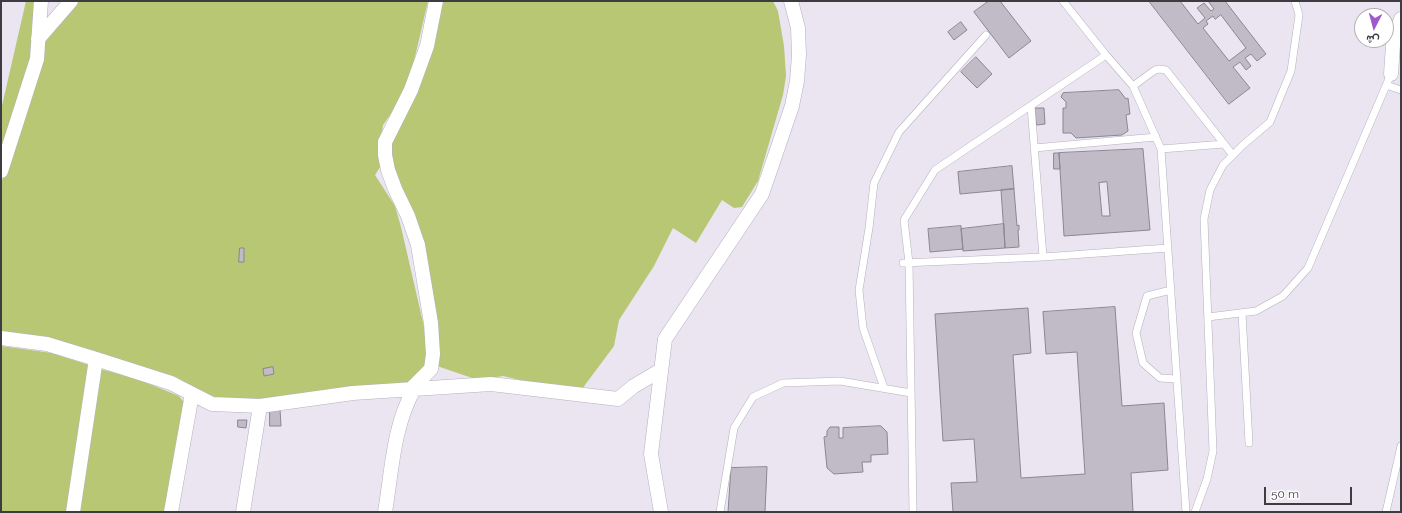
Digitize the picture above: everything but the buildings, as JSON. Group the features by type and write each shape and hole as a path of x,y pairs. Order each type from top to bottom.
{"street":[{"path":"1,170 37,59 41,1"},
{"path":"38,39 71,1"},
{"path":"385,512 396,442 406,404 413,389 431,369 433,354 431,323 418,245 408,216 394,189 388,170 385,142 410,90 427,46 436,1"},
{"path":"661,512 651,454 665,339 762,194 792,106 797,81 799,55 798,28 791,1"},
{"path":"1388,80 1393,45 1401,20"},
{"path":"1388,80 1401,61"},
{"path":"1,338 47,344 172,382 212,404 260,406 353,393 490,384 618,399 634,386 661,370"},
{"path":"73,512 96,359"},
{"path":"171,512 192,394"},
{"path":"242,512 260,406"}],"lane":[{"path":"1063,1 1133,86 1161,149 1186,512"},
{"path":"1195,512 1207,479 1213,451 1204,218 1205,209 1210,190 1223,165 1232,154 1270,122 1291,71 1299,15 1295,1"},
{"path":"884,388 863,328 859,290 869,228 874,183 899,132 986,35"},
{"path":"913,512 911,393 904,220 935,170 1106,55"},
{"path":"1133,86 1155,70 1166,70 1232,154"},
{"path":"1208,317 1256,312 1283,296 1308,268 1388,80 1401,90"},
{"path":"1031,106 1043,257"},
{"path":"1034,148 1156,137"},
{"path":"1161,149 1224,144"},
{"path":"906,263 1043,257 1168,248"},
{"path":"1171,290 1147,296 1136,334 1143,362 1160,378 1177,380"},
{"path":"1242,313 1250,443"},
{"path":"720,512 734,428 753,397 783,383 840,381 911,393"},
{"path":"1386,512 1401,446"}],"green space":[{"path":"26,1 39,1 33,59 1,163 1,110"},
{"path":"75,1 428,1 411,74 398,104 383,125 380,147 382,164 375,175 395,206 425,331 429,357 420,375 408,383 265,401 227,401 196,391 176,377 47,340 1,334 1,184 44,44 59,20"},
{"path":"440,1 773,1 778,11 784,46 786,76 783,95 758,181 742,207 734,208 722,200 696,243 673,228 654,266 619,320 614,346 582,389 537,384 503,376 478,380 437,366 435,316 390,173 391,132"},
{"path":"1,346 52,353 104,370 135,378 179,396 186,405 165,512 1,512"}]}
